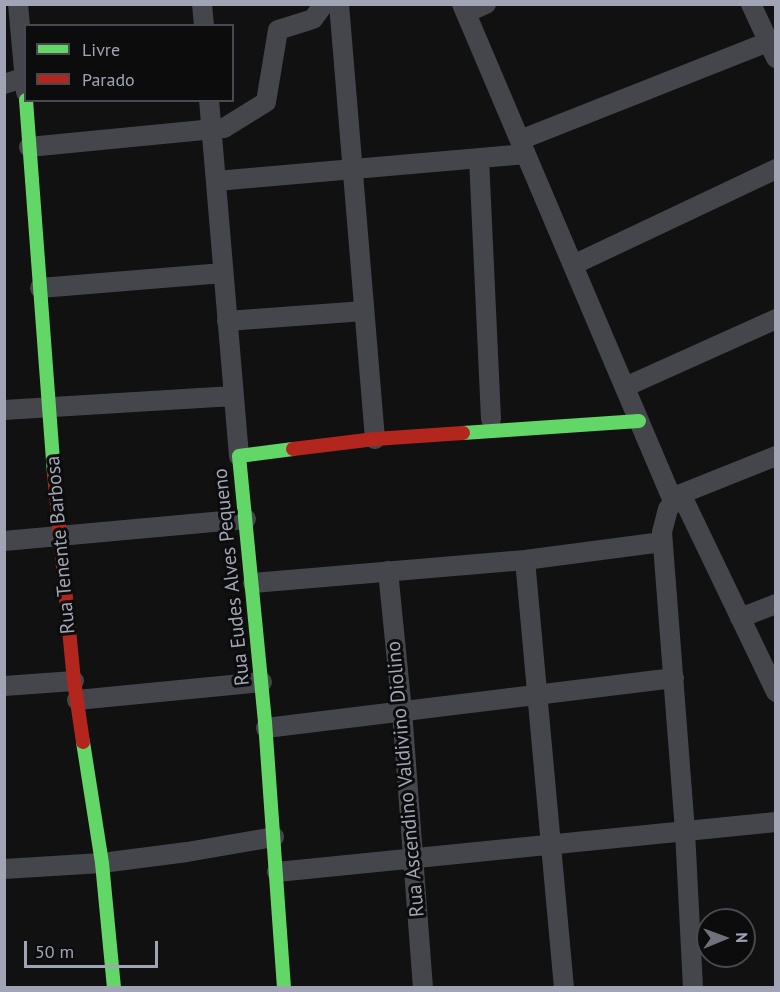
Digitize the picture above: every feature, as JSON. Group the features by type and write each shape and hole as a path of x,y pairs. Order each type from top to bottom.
{"street":[{"path":"18,4 24,71"},
{"path":"202,4 204,24"},
{"path":"30,147 224,128 266,102 278,30 313,19 324,4"},
{"path":"339,4 375,439"},
{"path":"486,4 464,9 639,421 776,692"},
{"path":"216,181 479,158 523,147 772,50 751,4"},
{"path":"4,84 24,82"},
{"name":"Rua Tenente Barbosa","path":"26,102 48,407 60,537 76,691 102,863 114,987"},
{"path":"210,102 239,456"},
{"path":"479,158 491,419"},
{"path":"573,265 776,169"},
{"path":"40,288 224,273"},
{"path":"227,321 364,311"},
{"path":"625,387 776,319"},
{"path":"4,410 233,396"},
{"name":"Rua Eudes Alves Pequeno","path":"284,987 254,583 239,456 375,439 639,421"},
{"path":"693,987 685,831 662,542 664,520 668,508 677,497 776,456"},
{"path":"4,541 246,519"},
{"path":"254,583 525,560 662,542"},
{"path":"525,560 564,987"},
{"name":"Rua Ascendino Valdivino Diolino","path":"388,571 402,711 423,987"},
{"path":"740,618 776,603"},
{"path":"266,728 674,678"},
{"path":"4,686 76,691 262,682"},
{"path":"277,872 776,822"},
{"path":"4,869 102,863 187,852 274,837"}],"traffic: fast":[{"path":"26,102 54,474"},
{"path":"463,433 639,421"},
{"path":"284,988 265,722 239,456 293,449"},
{"path":"83,742 102,863 114,988"}],"traffic: jam":[{"path":"293,449 375,439 463,433"},
{"path":"54,474 74,681 83,742"}]}
